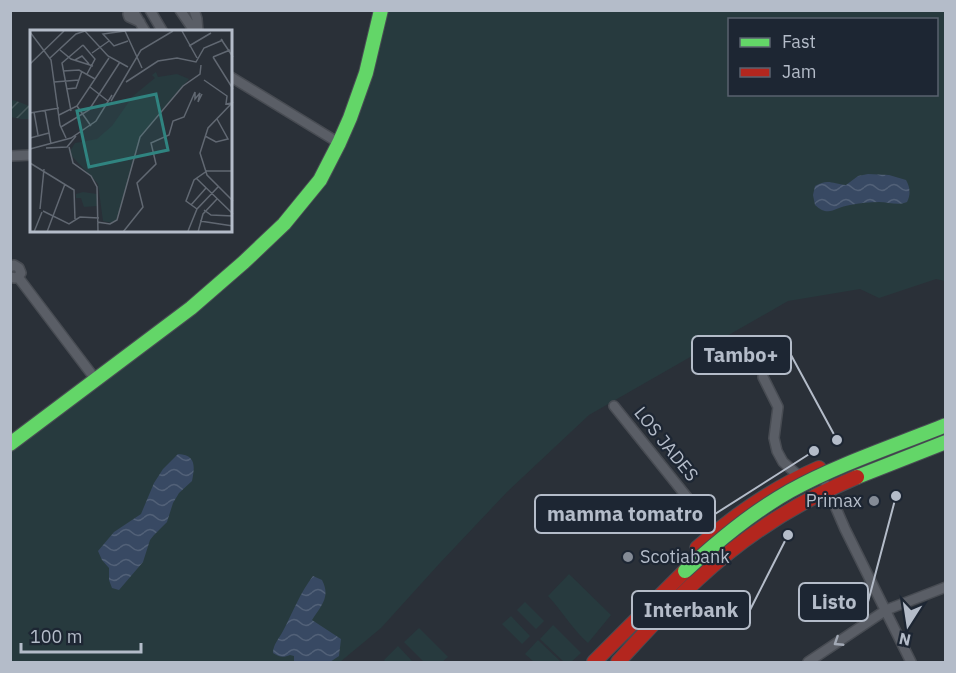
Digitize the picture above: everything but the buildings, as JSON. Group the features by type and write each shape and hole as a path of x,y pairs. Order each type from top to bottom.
{"main road":[{"path":"10,444 191,308 284,224 320,180 339,143 366,73 381,10"},
{"path":"587,663 666,579 715,532 744,510 799,476 945,419"},
{"path":"605,663 727,533 771,502 830,472 945,425"},
{"path":"594,663 688,573 744,531 794,500 945,435"},
{"path":"618,663 690,587 728,553 788,512 827,490 945,442"}],"street":[{"path":"150,10 162,30"},
{"path":"180,10 195,30"},
{"path":"194,10 197,19 196,30"},
{"path":"140,22 144,30"},
{"path":"232,78 339,143"},
{"path":"10,156 30,155"},
{"path":"10,267 14,265 19,268 21,273 14,277 96,380"},
{"path":"763,377 778,407 774,438 777,452 780,458 799,476"},
{"name":"LOS JADES","path":"614,406 715,532"},
{"path":"825,466 823,478 827,490 911,663"},
{"path":"808,663 886,610 945,587"}],"green space":[{"path":"384,11 945,11 945,281 936,279 879,298 860,289 788,301 589,415 507,492 381,628 340,662 11,662 11,452 175,327 262,256 304,212 340,156 369,76"},
{"path":"10,100 30,106 30,119 11,117"},
{"path":"569,574 611,615 588,643 548,596"},
{"path":"525,602 544,621 536,629 517,610"},
{"path":"511,616 530,636 522,644 502,624"},
{"path":"553,625 581,653 571,662 564,662 540,639"},
{"path":"419,628 448,657 442,662 424,662 404,642"},
{"path":"538,640 561,662 534,662 525,654"},
{"path":"398,646 413,662 386,662 384,660"}],"water":[{"path":"889,175 906,180 910,191 907,202 900,204 861,203 832,211 824,211 815,205 813,195 815,186 827,182 846,185 858,176"},
{"path":"178,454 188,457 193,462 192,481 179,493 167,522 150,540 143,562 119,590 112,588 109,568 98,551 114,532 141,514 154,483 163,469"},
{"path":"313,576 322,580 326,591 324,601 312,620 341,639 339,656 330,662 294,662 294,656 279,656 273,653 273,650 300,596"}],"traffic: fast":[{"path":"10,444 191,308 284,224 320,180 339,143 366,73 381,10"},
{"path":"685,571 735,528 790,491 847,464 946,425"},
{"path":"857,477 946,442"}],"traffic: jam":[{"path":"697,548 755,503 819,468"},
{"path":"618,662 688,589 734,548 793,508 857,477"},
{"path":"594,662 685,571"}],"place":[{"name":"Tambo+","path":"837,440"},
{"name":"mamma tomatro","path":"814,451"},
{"name":"Listo","path":"896,496"},
{"name":"Primax","path":"874,501"},
{"name":"Interbank","path":"788,535"},
{"name":"Scotiabank","path":"628,557"}]}
